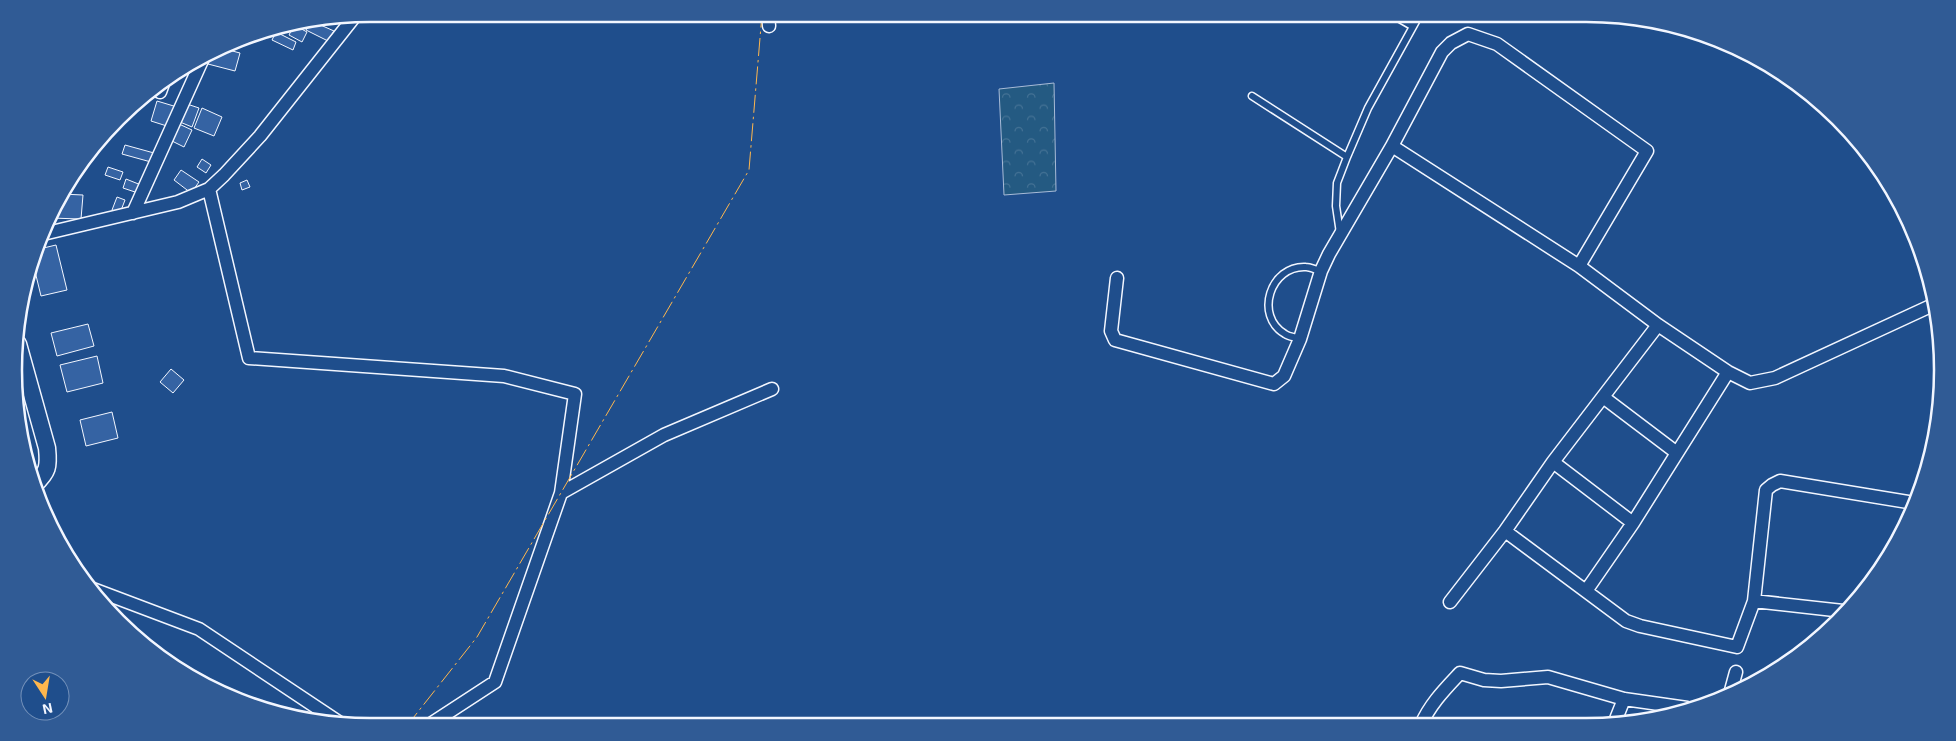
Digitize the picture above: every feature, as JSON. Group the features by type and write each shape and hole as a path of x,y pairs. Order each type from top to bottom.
{"street":[{"path":"51,232 178,202 209,189 224,176 260,136 350,23"},
{"path":"1117,278 1111,331 1115,340 1274,384 1284,376 1300,339 1321,271 1341,234 1392,146 1442,52 1451,43 1468,34 1497,44 1647,151 1579,266"},
{"path":"133,213 199,68"},
{"path":"1392,146 1579,266 1658,325 1728,372 1750,383 1775,378 1928,307"},
{"path":"209,189 250,358 504,376 575,394 561,493 495,682 440,718"},
{"path":"1450,602 1505,530 1553,462 1658,325"},
{"path":"22,361 48,457 49,465 45,475 40,479"},
{"path":"1586,591 1633,523 1728,372"},
{"path":"561,493 664,435 772,389"},
{"path":"1603,396 1677,453"},
{"path":"1553,462 1633,523"},
{"path":"1505,530 1615,614 1640,626 1737,647 1754,600 1766,490 1780,481 1908,502"},
{"path":"103,593 199,629 330,716"},
{"path":"1754,600 1838,610"},
{"path":"1732,686 1736,672"},
{"path":"1424,718 1434,701 1460,673 1484,680 1501,681 1548,677 1624,699 1677,707"},
{"path":"1617,717 1624,699"}],"lane":[{"path":"1405,22 1412,26"},
{"path":"1341,234 1336,206 1337,183 1368,108 1415,22"},
{"path":"1252,96 1347,157"},
{"path":"1300,339 1285,334 1273,323 1268,308 1269,293 1277,279 1290,270 1306,267 1321,271"}],"green space":[{"path":"1054,83 1056,191 1004,195 999,89"}],"building":[{"path":"322,26 334,31 328,41 306,30"},
{"path":"302,29 307,32 302,42 289,35 291,32"},
{"path":"280,34 296,42 293,50 272,40 274,36"},
{"path":"232,51 240,53 235,71 208,64"},
{"path":"157,101 177,107 170,127 151,121"},
{"path":"187,104 199,108 192,127 180,122"},
{"path":"202,108 222,117 214,136 194,128"},
{"path":"179,124 192,130 184,147 172,141"},
{"path":"125,145 154,153 151,162 122,154"},
{"path":"202,159 211,165 206,173 197,167"},
{"path":"108,167 123,172 120,180 105,175"},
{"path":"181,170 199,182 191,193 174,180"},
{"path":"126,179 141,185 138,193 123,188"},
{"path":"247,180 250,187 242,190 240,183"},
{"path":"70,194 83,195 81,219 57,218"},
{"path":"117,197 125,200 120,213 112,210"},
{"path":"56,245 67,290 41,296 36,275 45,248"},
{"path":"88,324 94,346 57,356 51,333"},
{"path":"97,356 103,383 67,392 60,365"},
{"path":"171,369 184,380 173,393 160,382"},
{"path":"112,412 118,438 86,446 80,420"}],"power":[{"path":"413,718 477,637 749,170 761,22"}]}
